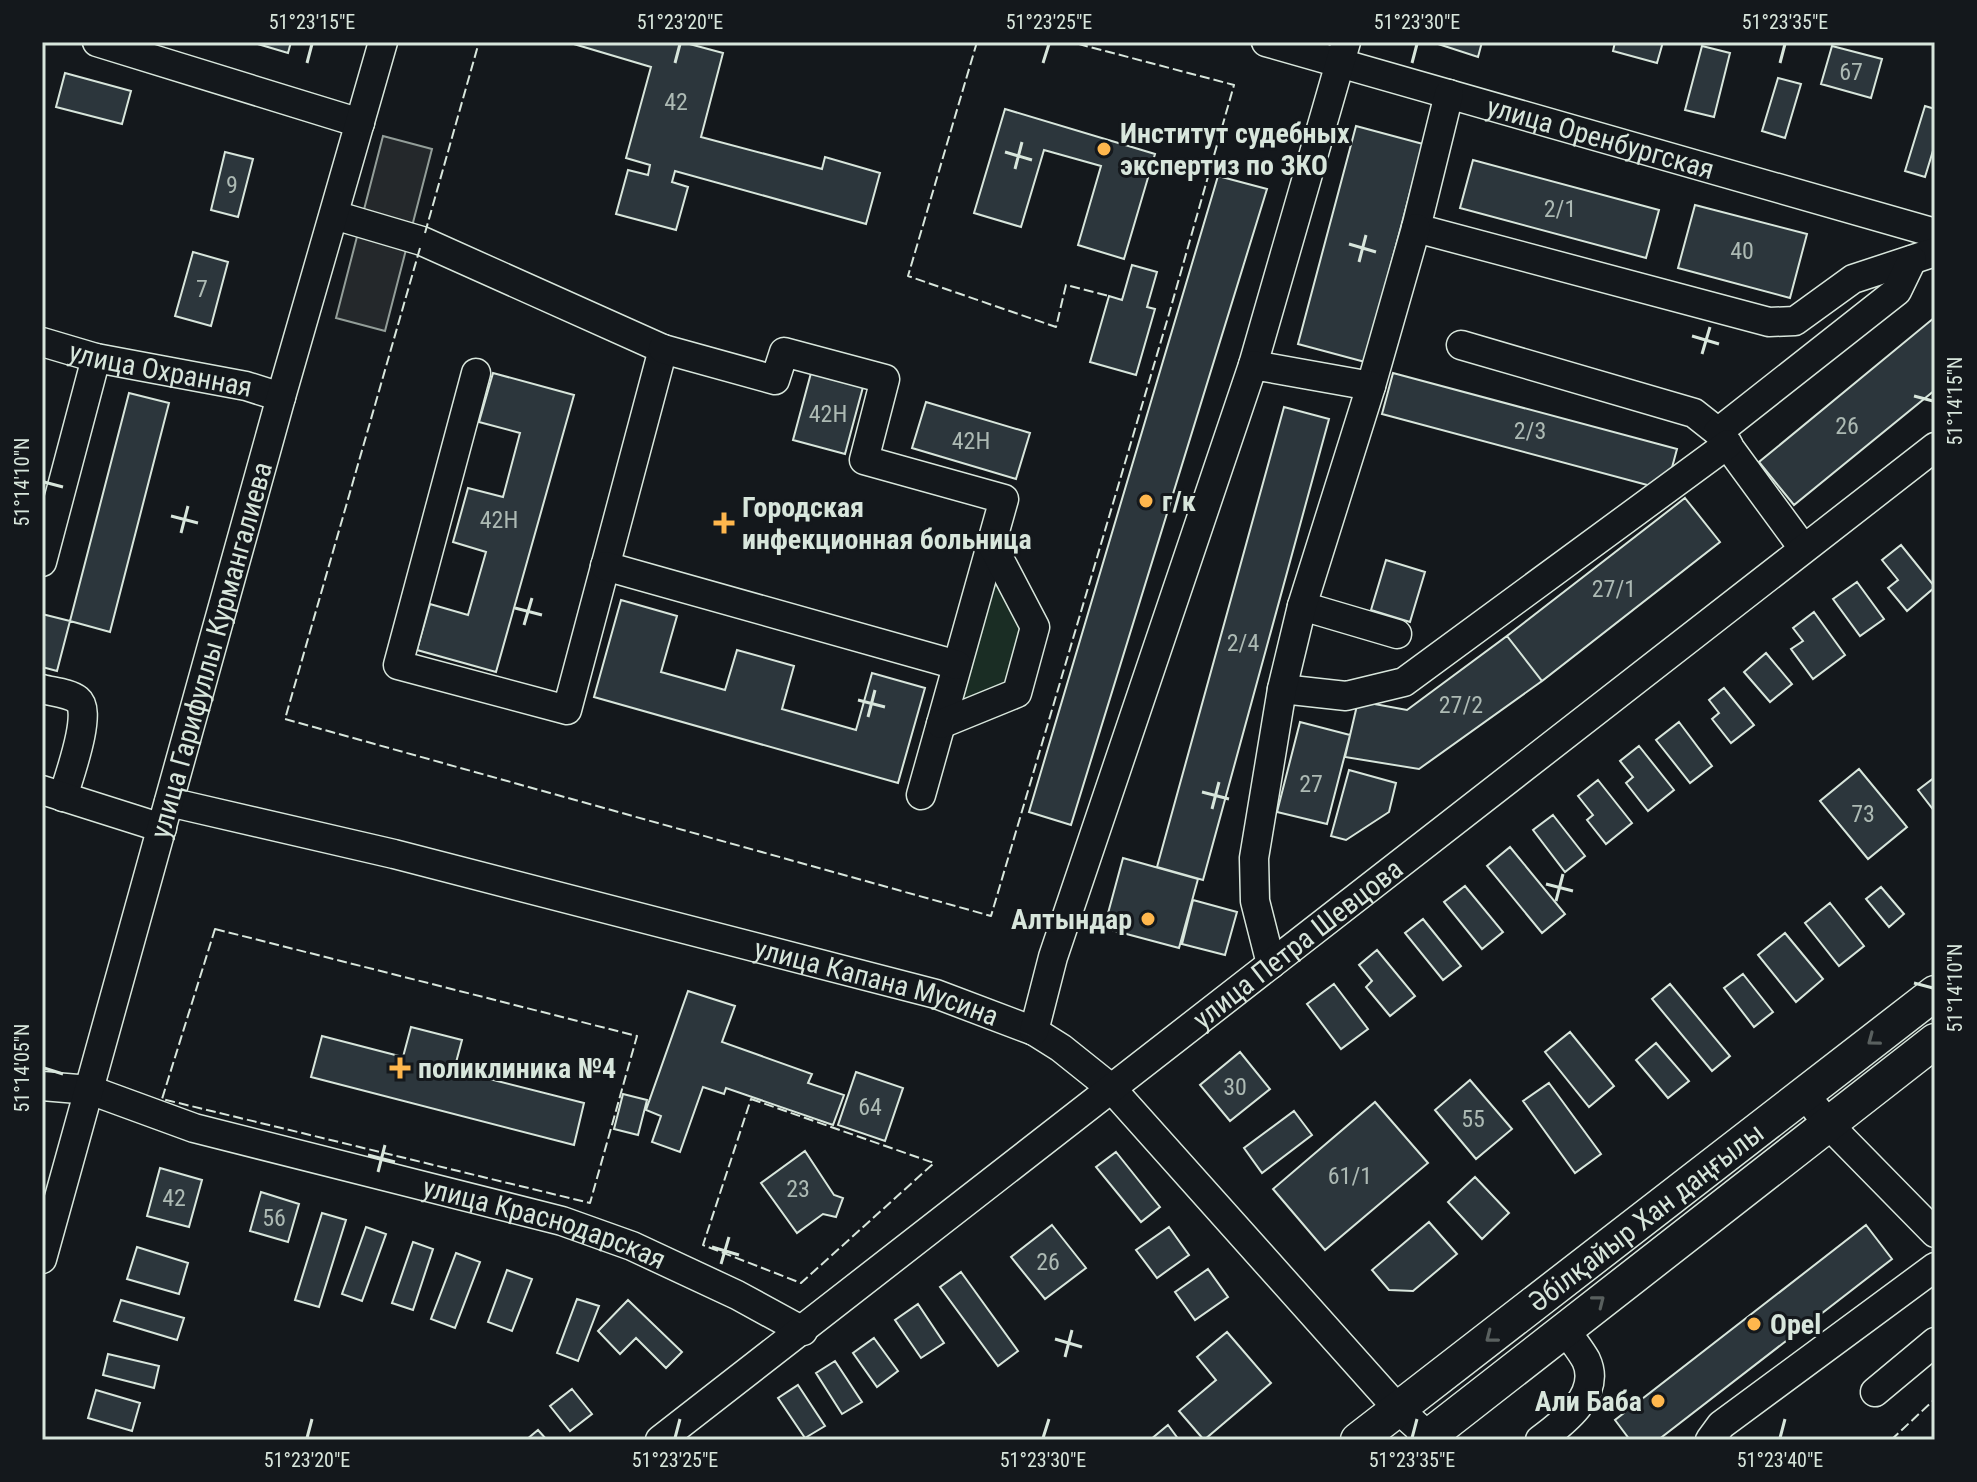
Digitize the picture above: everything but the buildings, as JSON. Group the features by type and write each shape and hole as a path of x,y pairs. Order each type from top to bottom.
{"main road":[{"name":"Әбілқайыр Хан даңғылы","path":"1358,1440 1935,993"},
{"name":"Әбілқайыр Хан даңғылы","path":"1426,1438 1935,1041"}],"street":[{"path":"97,42 360,123"},
{"name":"улица Гарифуллы Курмангалиева","path":"42,1259 281,397 383,42"},
{"name":"улица Оренбургская","path":"1266,42 1343,53 1449,94 1935,233"},
{"path":"1034,1031 1053,957 1253,365 1343,53"},
{"path":"1271,964 1255,901 1254,858 1282,689 1302,606 1371,386 1416,228 1449,94"},
{"path":"334,215 422,241 663,349 775,380 784,352 885,379 864,460 1004,499 921,795"},
{"path":"1416,228 1769,322 1795,321 1853,279 1923,256"},
{"path":"1282,689 1346,696 1404,682 1723,438 1897,291 1923,256"},
{"name":"улица Охранная","path":"42,342 96,358 246,386 281,397"},
{"path":"1461,345 1694,413 1723,438 1803,548"},
{"path":"476,373 398,665 567,710 663,349"},
{"path":"42,562 96,358"},
{"path":"1253,365 1371,386"},
{"name":"улица Петра Шевцова","path":"660,1440 1935,447"},
{"path":"941,724 1017,693 1035,627 991,543"},
{"path":"605,566 957,665"},
{"path":"1302,606 1397,634"},
{"path":"42,689 77,699 83,707 83,722 53,793"},
{"name":"улица Капана Мусина","path":"53,793 394,854 936,994 1034,1031 1061,1048 1111,1088 1426,1438"},
{"name":"улица Краснодарская","path":"42,1086 90,1090 194,1128 562,1221 632,1246 737,1295 803,1331"},
{"path":"1804,1093 1827,1123 1935,1233"},
{"path":"1710,1440 1721,1425 1935,1267"},
{"path":"1540,1440 1579,1406 1589,1384 1587,1363 1565,1329"},
{"path":"1875,1392 1935,1342"}],"green space":[{"path":"993,574 1025,624 1008,688 956,708"}],"shaded area":[{"path":"383,136 432,149 385,331 336,318"}],"fence":[{"path":"425,233 479,42"},
{"path":"977,42 908,276 1056,327 1066,285 1109,296"},
{"path":"420,248 285,719 991,916 1234,85 1071,42"},
{"path":"215,929 637,1036 590,1203 162,1099 215,929"},
{"path":"751,1099 934,1163 801,1283 703,1245 751,1099"},
{"path":"1891,1440 1935,1399"}],"place":[{"name":"Институт судебных экспертиз по ЗКО","path":"1104,149"},
{"name":"г/к","path":"1146,501"},
{"name":"Городская инфекционная больница","path":"724,523"},
{"name":"Алтындар","path":"1148,919"},
{"name":"поликлиника №4","path":"400,1068"},
{"name":"Opel","path":"1754,1324"},
{"name":"Али Баба","path":"1658,1401"}]}
